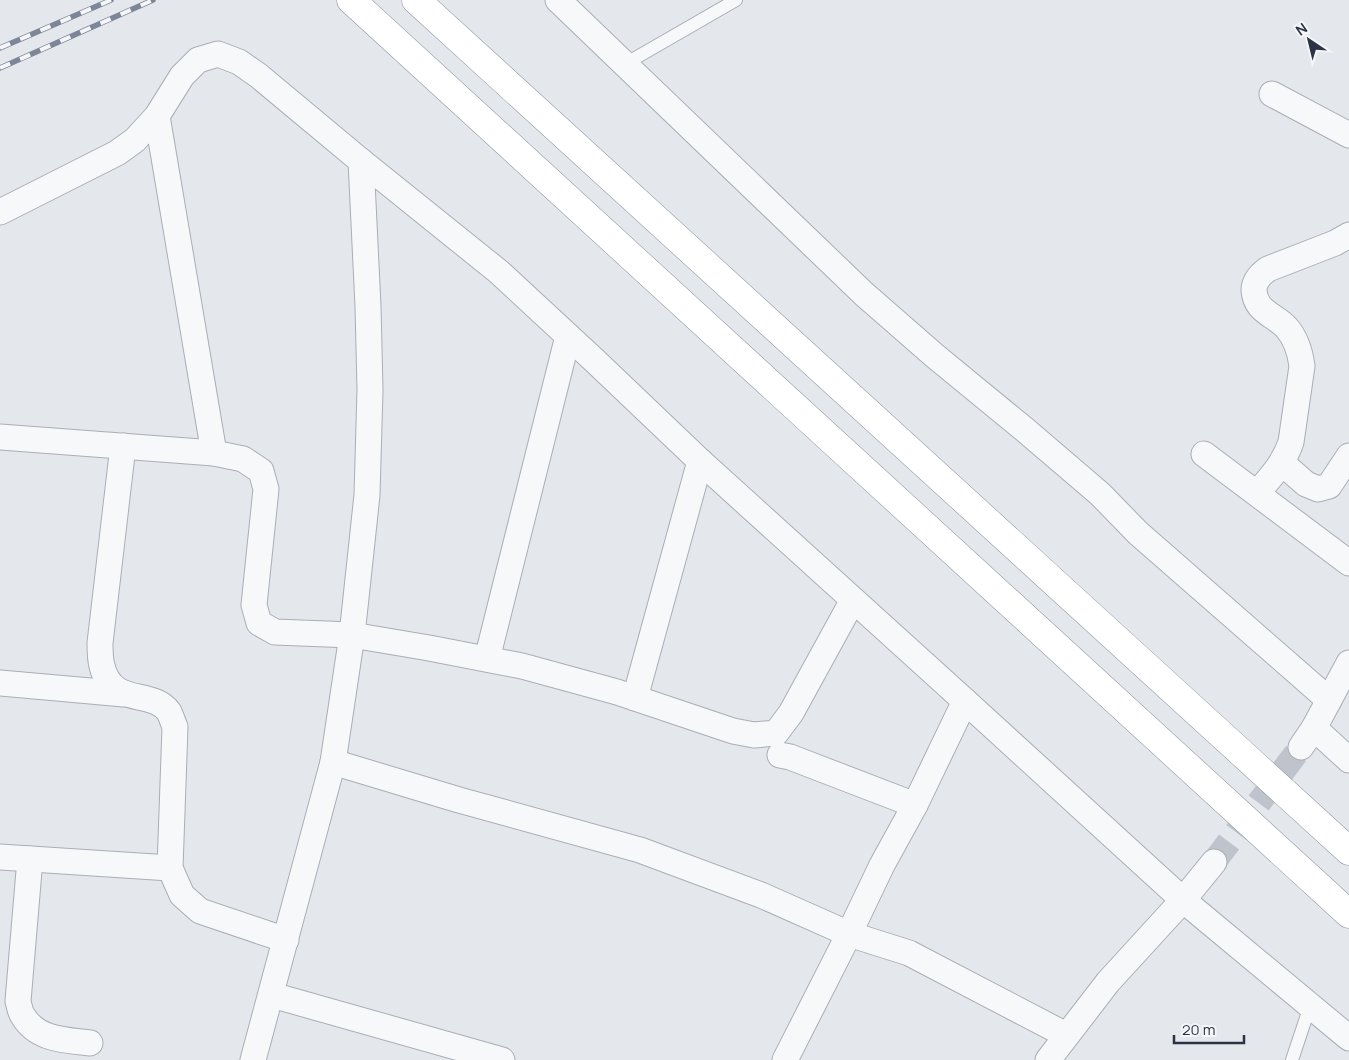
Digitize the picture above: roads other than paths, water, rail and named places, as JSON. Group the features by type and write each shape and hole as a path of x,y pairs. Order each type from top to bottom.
{"highway":[{"path":"351,0 1349,914"},
{"path":"416,0 1349,851"}],"street":[{"path":"558,0 858,288 934,356 1100,494 1138,533 1329,700"},
{"path":"0,212 117,153 135,140 157,116 182,76 198,60 218,54 239,62 260,76 361,161 499,272 700,461 1183,900 1349,1038"},
{"path":"1272,94 1349,135"},
{"path":"157,116 214,453"},
{"path":"253,1060 333,762 352,636 367,495 370,390 361,161"},
{"path":"1257,493 1282,463 1291,442 1302,366 1301,355 1296,342 1286,327 1262,309 1255,299 1254,286 1260,275 1268,268 1334,243 1349,235"},
{"path":"487,659 568,336"},
{"path":"0,437 214,453 242,459 262,471 266,489 254,605 260,623 275,632 352,636 522,666 635,698 733,731 754,735 776,733 792,714 854,600"},
{"path":"123,446 100,643 102,667 109,682 124,694"},
{"path":"1204,454 1349,564"},
{"path":"1282,463 1306,484 1318,489 1329,486 1349,456"},
{"path":"635,698 700,461"},
{"path":"1349,663 1307,737 1349,760"},
{"path":"0,684 124,694 155,701 168,711 175,726 170,868 182,895 200,911 286,940"},
{"path":"785,1060 966,701"},
{"path":"780,755 790,756 915,805"},
{"path":"333,762 459,800 640,850 760,895 849,934 909,953 1066,1035"},
{"path":"0,857 170,868"},
{"path":"30,859 18,1001 22,1016 34,1028 52,1039 90,1043"},
{"path":"1048,1060 1108,982 1183,900 1214,862"},
{"path":"272,995 502,1060"}],"lane":[{"path":"625,64 736,0"},
{"path":"1292,1060 1310,1006"}],"tunnel":[{"path":"1214,862 1301,747"}],"railway":[{"path":"0,48 111,0"},
{"path":"0,68 153,0"}]}
